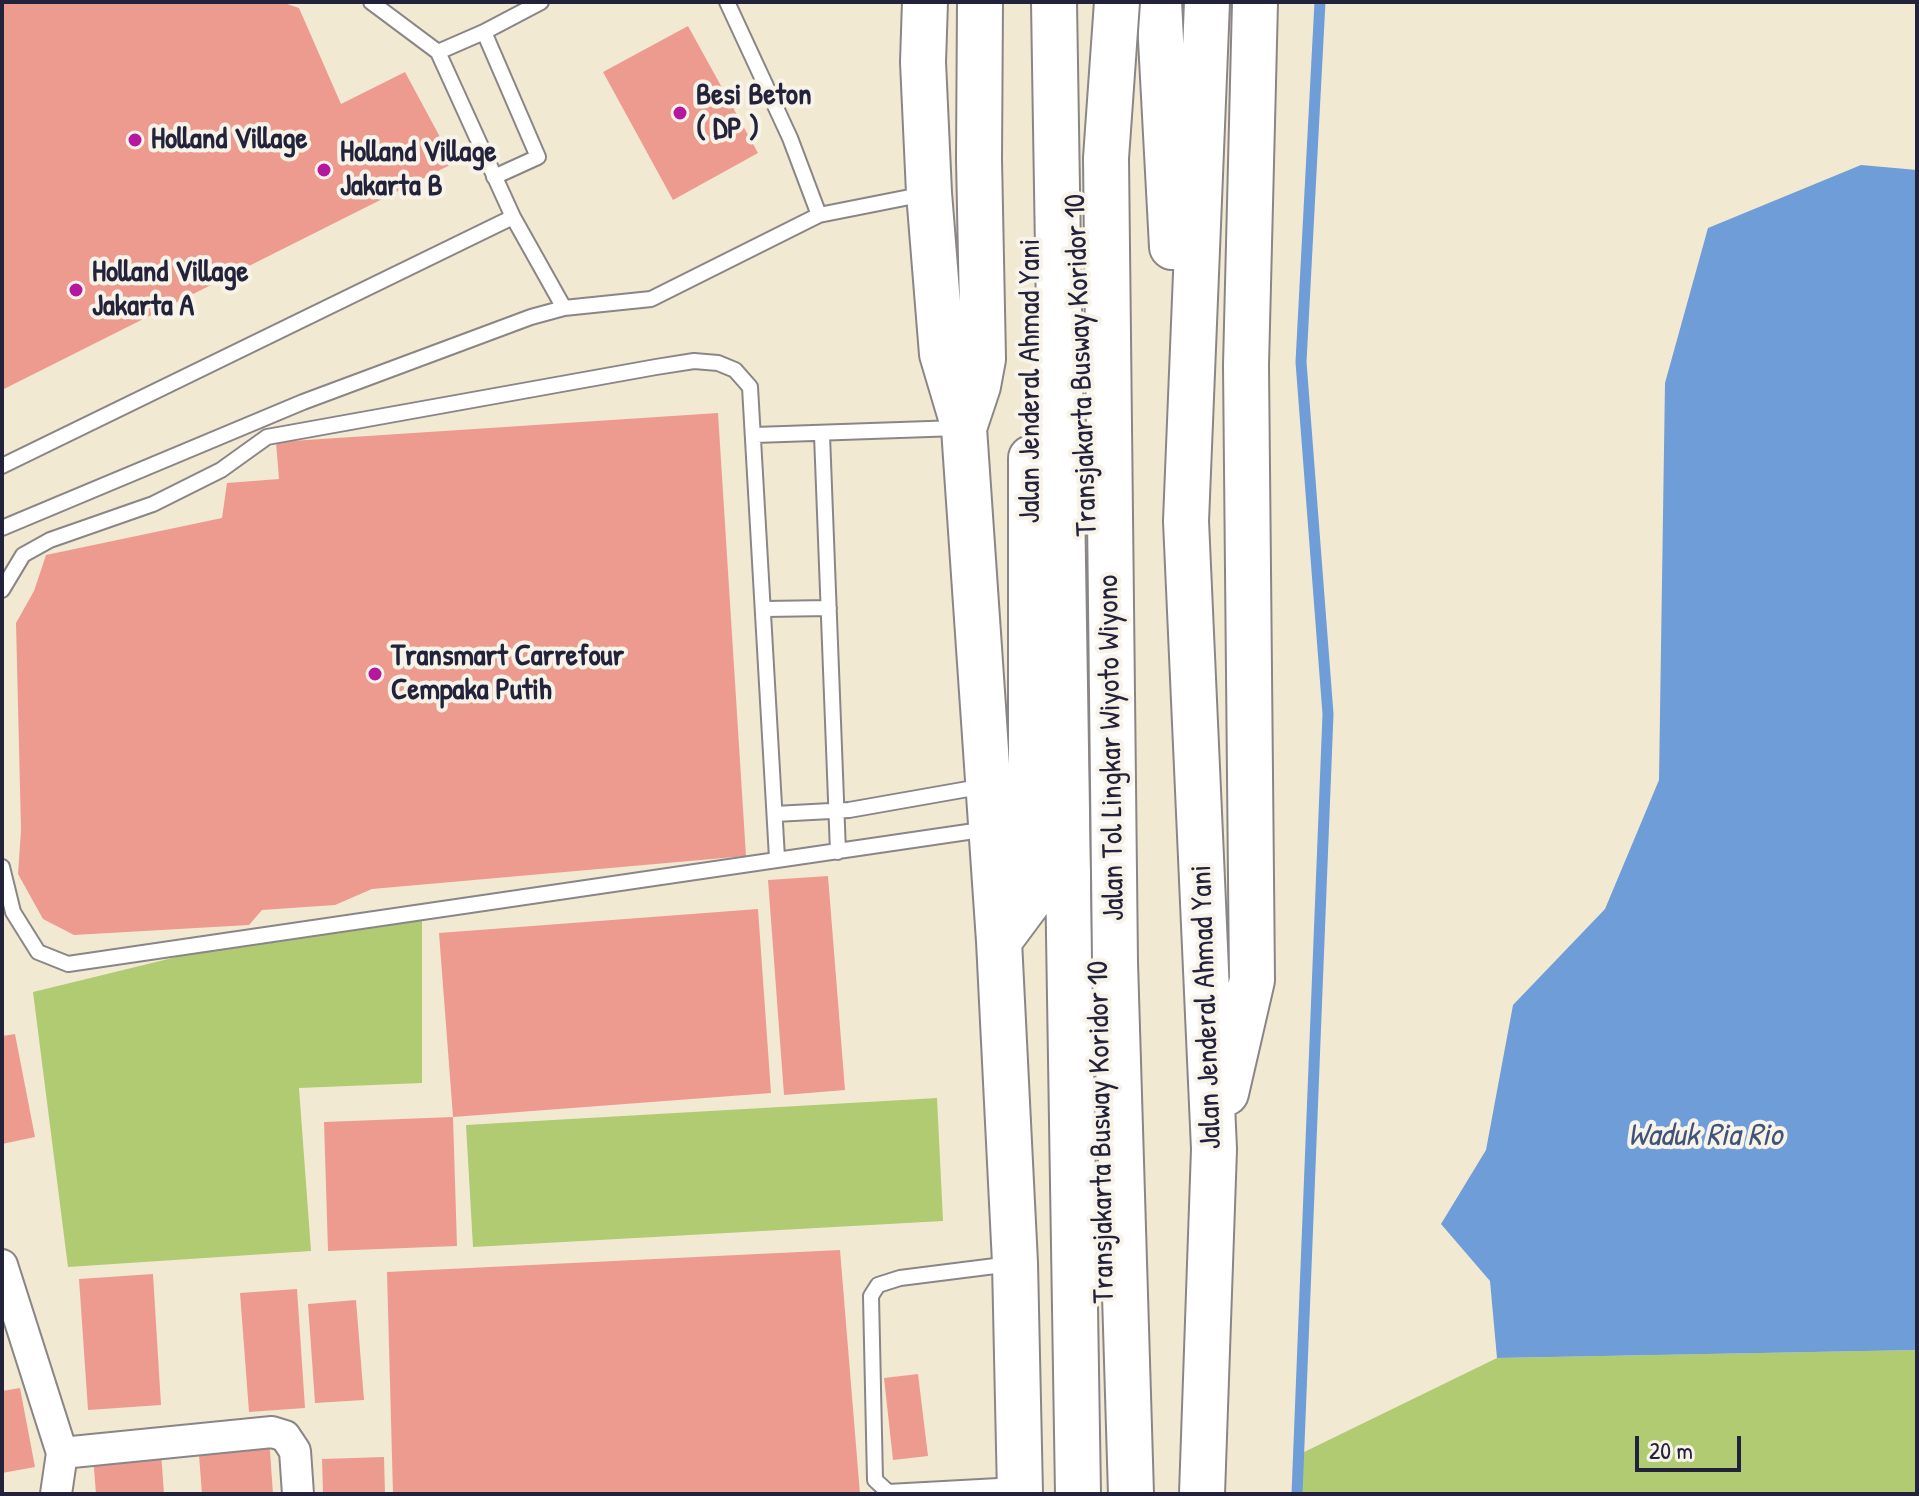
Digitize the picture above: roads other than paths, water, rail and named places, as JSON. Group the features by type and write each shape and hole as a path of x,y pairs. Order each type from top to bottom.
{"highway":[{"path":"925,2 923,62 929,193 942,354 964,428"},
{"name":"Jalan Jenderal Ahmad Yani","path":"980,2 983,359 964,428 999,941 1015,1263 1020,1490"},
{"name":"Jalan Jenderal Ahmad Yani","path":"999,941 1029,906 1031,898 1030,2"},
{"name":"Jalan Tol Lingkar Wiyoto Wiyono","path":"1054,2 1078,1494"},
{"name":"Jalan Tol Lingkar Wiyoto Wiyono","path":"1117,2 1106,174 1115,962 1132,1494"},
{"name":"Jalan Jenderal Ahmad Yani","path":"1159,2 1214,1149 1202,1494"},
{"name":"Jalan Jenderal Ahmad Yani","path":"1186,521 1207,2"},
{"path":"1214,1149 1252,980 1246,365 1255,2"}],"street":[{"path":"2,1265 62,1453 56,1494"},
{"path":"62,1453 272,1432 285,1436 295,1451 298,1494"}],"lane":[{"path":"371,2 438,52 513,217 564,308"},
{"path":"438,52 541,2"},
{"path":"727,2 790,138 819,215"},
{"name":"Transjakarta Busway Koridor 10","path":"1069,2 1075,301"},
{"name":"Transjakarta Busway Koridor 10","path":"1104,2 1100,283 1122,700 1132,1494"},
{"path":"484,32 538,157 494,177"},
{"path":"2,528 290,407 564,308 651,299 819,215 929,193"},
{"path":"2,466 513,217"},
{"path":"2,590 23,555 50,540 153,504 221,470 267,437 694,361 718,363 735,370 750,387 777,858"},
{"path":"755,435 964,428"},
{"path":"822,435 838,852"},
{"path":"765,609 829,608"},
{"path":"775,814 837,811 988,786"},
{"path":"2,867 13,912 38,952 68,964 990,828"},
{"path":"1015,1263 900,1278 878,1285 871,1296 875,1480 888,1492 1020,1490"}],"water":[{"name":"Waduk Ria Rio","path":"1861,165 1917,170 1917,1350 1497,1358 1490,1281 1441,1224 1486,1150 1513,1005 1605,909 1659,780 1665,383 1708,228"}],"waterway":[{"path":"1297,1494 1328,714 1301,362 1320,2"}],"place":[{"name":"Besi Beton ( DP )","path":"680,113"},
{"name":"Holland Village","path":"135,140"},
{"name":"Holland Village Jakarta B","path":"324,170"},
{"name":"Holland Village Jakarta A","path":"76,290"},
{"name":"Transmart Carrefour Cempaka Putih","path":"375,674"}]}
